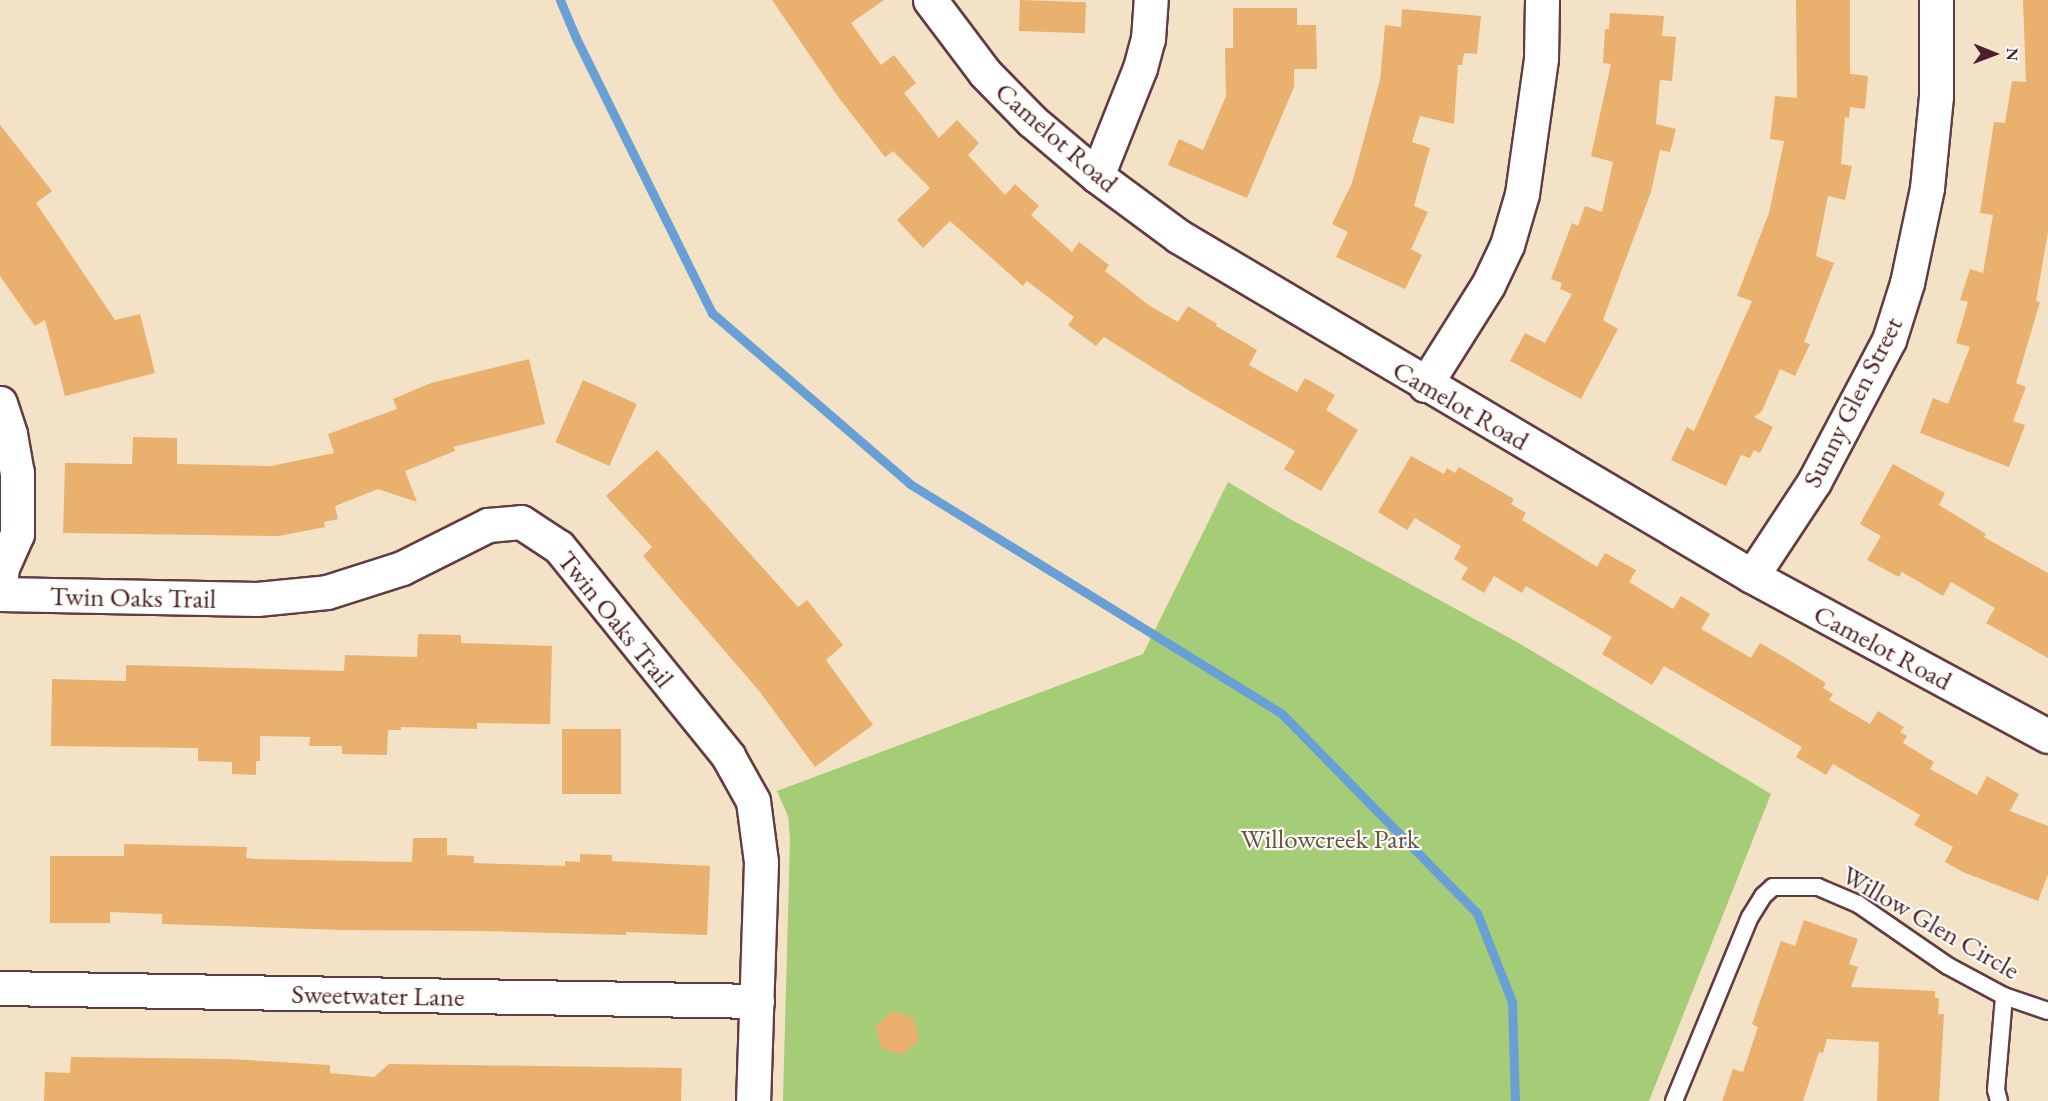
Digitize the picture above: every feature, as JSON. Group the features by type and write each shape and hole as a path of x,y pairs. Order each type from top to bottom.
{"street":[{"name":"Camelot Road","path":"930,0 986,73 1032,121 1097,176 1178,236 1425,385 1752,576 2048,736"},
{"path":"1097,176 1140,68 1148,39 1151,0"},
{"path":"1425,385 1488,285 1507,245 1522,194 1542,58 1542,0"},
{"name":"Sunny Glen Street","path":"1752,576 1814,482 1889,340 1906,283 1927,188 1936,96 1936,0"},
{"path":"0,403 10,434 17,472 17,534 0,578"},
{"name":"Twin Oaks Trail","path":"0,578 257,599 327,592 402,568 488,525 521,522 559,547 728,756 753,801 761,862 753,1101"},
{"name":"Sweetwater Lane","path":"0,988 757,1001"}],"lane":[{"name":"Willow Glen Circle","path":"1674,1101 1750,917 1763,896 1773,887 1818,887 1858,904 1948,966 2004,996 2048,1011"},
{"path":"1999,1101 1996,1090 2004,996"}],"green space":[{"name":"Willowcreek Park","path":"1228,482 1290,519 1517,642 1771,794 1649,1101 783,1101 790,838 788,816 777,791 1143,654"}],"building":[{"path":"772,0 884,0 851,23 881,65 894,55 916,83 904,93 939,138 957,120 979,143 968,155 1005,195 1015,184 1039,206 1031,215 1072,252 1079,242 1109,265 1105,271 1150,306 1178,322 1188,306 1217,324 1216,326 1257,350 1249,365 1297,392 1305,378 1335,395 1326,410 1358,430 1321,491 1284,469 1295,451 1193,393 1104,337 1096,346 1068,325 1074,317 1027,281 1023,286 950,221 923,248 897,220 930,188 893,151 885,157 839,98"},
{"path":"1020,0 1086,2 1085,33 1019,31"},
{"path":"1796,0 1850,0 1850,74 1868,76 1865,109 1850,107 1849,118 1845,117 1841,164 1852,166 1845,200 1828,196 1816,256 1834,263 1804,342 1810,344 1795,376 1780,369 1762,411 1754,417 1773,427 1760,453 1754,450 1750,458 1741,455 1726,486 1671,460 1687,427 1694,431 1752,301 1737,296 1769,213 1784,141 1770,139 1775,96 1797,98"},
{"path":"2023,0 2048,0 2048,232 2036,301 2040,302 2016,383 2026,387 2013,421 2025,425 2009,467 1920,433 1933,398 1948,404 1970,347 1956,343 1968,302 1960,300 1970,269 1983,273 1993,215 1980,213 1994,122 2005,123 2012,81 2026,82"},
{"path":"1233,8 1297,8 1297,25 1316,25 1317,69 1294,69 1294,87 1247,198 1168,165 1179,139 1203,150 1226,96 1225,48 1233,48"},
{"path":"1402,9 1481,16 1477,54 1464,53 1462,65 1458,65 1454,124 1420,116 1412,142 1430,148 1414,206 1428,212 1411,249 1422,255 1405,289 1336,257 1348,232 1332,224 1352,183 1380,80 1385,25 1401,27"},
{"path":"1610,13 1664,16 1662,36 1676,37 1672,81 1660,80 1656,124 1676,129 1670,152 1660,150 1651,192 1603,320 1618,329 1581,399 1510,361 1525,333 1545,343 1572,294 1560,289 1562,283 1551,279 1572,223 1578,226 1585,206 1602,212 1613,162 1591,156 1611,64 1603,63 1605,29 1609,29"},
{"path":"0,125 52,191 36,203 115,320 140,314 155,373 65,396 45,320 35,326 0,276"},
{"path":"529,359 545,424 453,447 455,451 405,471 417,502 378,489 335,506 338,519 324,522 325,527 279,536 63,533 65,463 132,464 133,437 177,438 177,464 271,466 334,453 328,434 397,409 393,399 431,383"},
{"path":"583,380 637,404 609,466 555,442"},
{"path":"657,450 798,607 807,600 843,645 826,660 873,725 815,767 760,692 643,556 652,547 606,496"},
{"path":"1411,456 1444,474 1447,468 1455,473 1459,467 1514,499 1511,504 1526,513 1522,520 1597,567 1605,553 1636,570 1629,582 1673,609 1681,596 1710,614 1701,629 1751,658 1760,643 1826,683 1823,688 1833,694 1829,700 1870,724 1878,711 1904,727 1900,732 1907,736 1903,743 1934,762 1930,769 1977,795 1987,776 2019,794 2010,811 2048,826 2048,874 2038,901 1963,872 1945,862 1953,847 1914,825 1920,815 1833,764 1826,775 1796,757 1802,747 1664,666 1652,685 1602,654 1612,637 1526,586 1522,593 1494,576 1484,593 1461,579 1468,568 1454,559 1461,546 1415,518 1407,530 1378,512"},
{"path":"1893,464 1945,493 1939,505 1986,534 1984,537 2048,573 2048,658 1986,623 1995,608 1951,582 1943,596 1902,572 1899,577 1867,560 1881,536 1860,524"},
{"path":"418,634 461,635 461,643 552,646 550,724 477,723 477,729 401,727 401,730 388,730 387,755 342,754 342,746 309,746 310,737 260,736 260,761 256,761 256,775 232,774 232,762 198,761 198,748 51,746 52,679 126,681 126,665 344,671 345,655 417,657"},
{"path":"562,729 621,729 621,794 562,794"},
{"path":"413,838 447,838 447,855 474,856 474,863 565,866 565,861 580,862 580,854 612,855 612,861 710,866 707,935 626,932 626,935 343,930 162,924 162,914 110,912 110,923 50,923 50,856 124,856 124,844 247,847 246,858 256,859 412,862"},
{"path":"1804,920 1858,939 1849,964 1858,967 1851,987 1935,991 1935,998 1939,998 1938,1014 1944,1014 1939,1101 1877,1101 1879,1042 1827,1039 1823,1053 1819,1052 1803,1101 1722,1101 1733,1069 1743,1072 1758,1027 1752,1024 1781,941 1795,946"},
{"path":"892,1011 914,1018 919,1040 902,1055 881,1048 876,1027"},
{"path":"71,1057 230,1059 330,1065 330,1073 374,1077 389,1064 682,1068 681,1101 44,1101 45,1072 70,1073"}],"waterway":[{"path":"560,0 576,38 712,313 910,484 1282,714 1477,913 1512,1002 1515,1101"}]}
